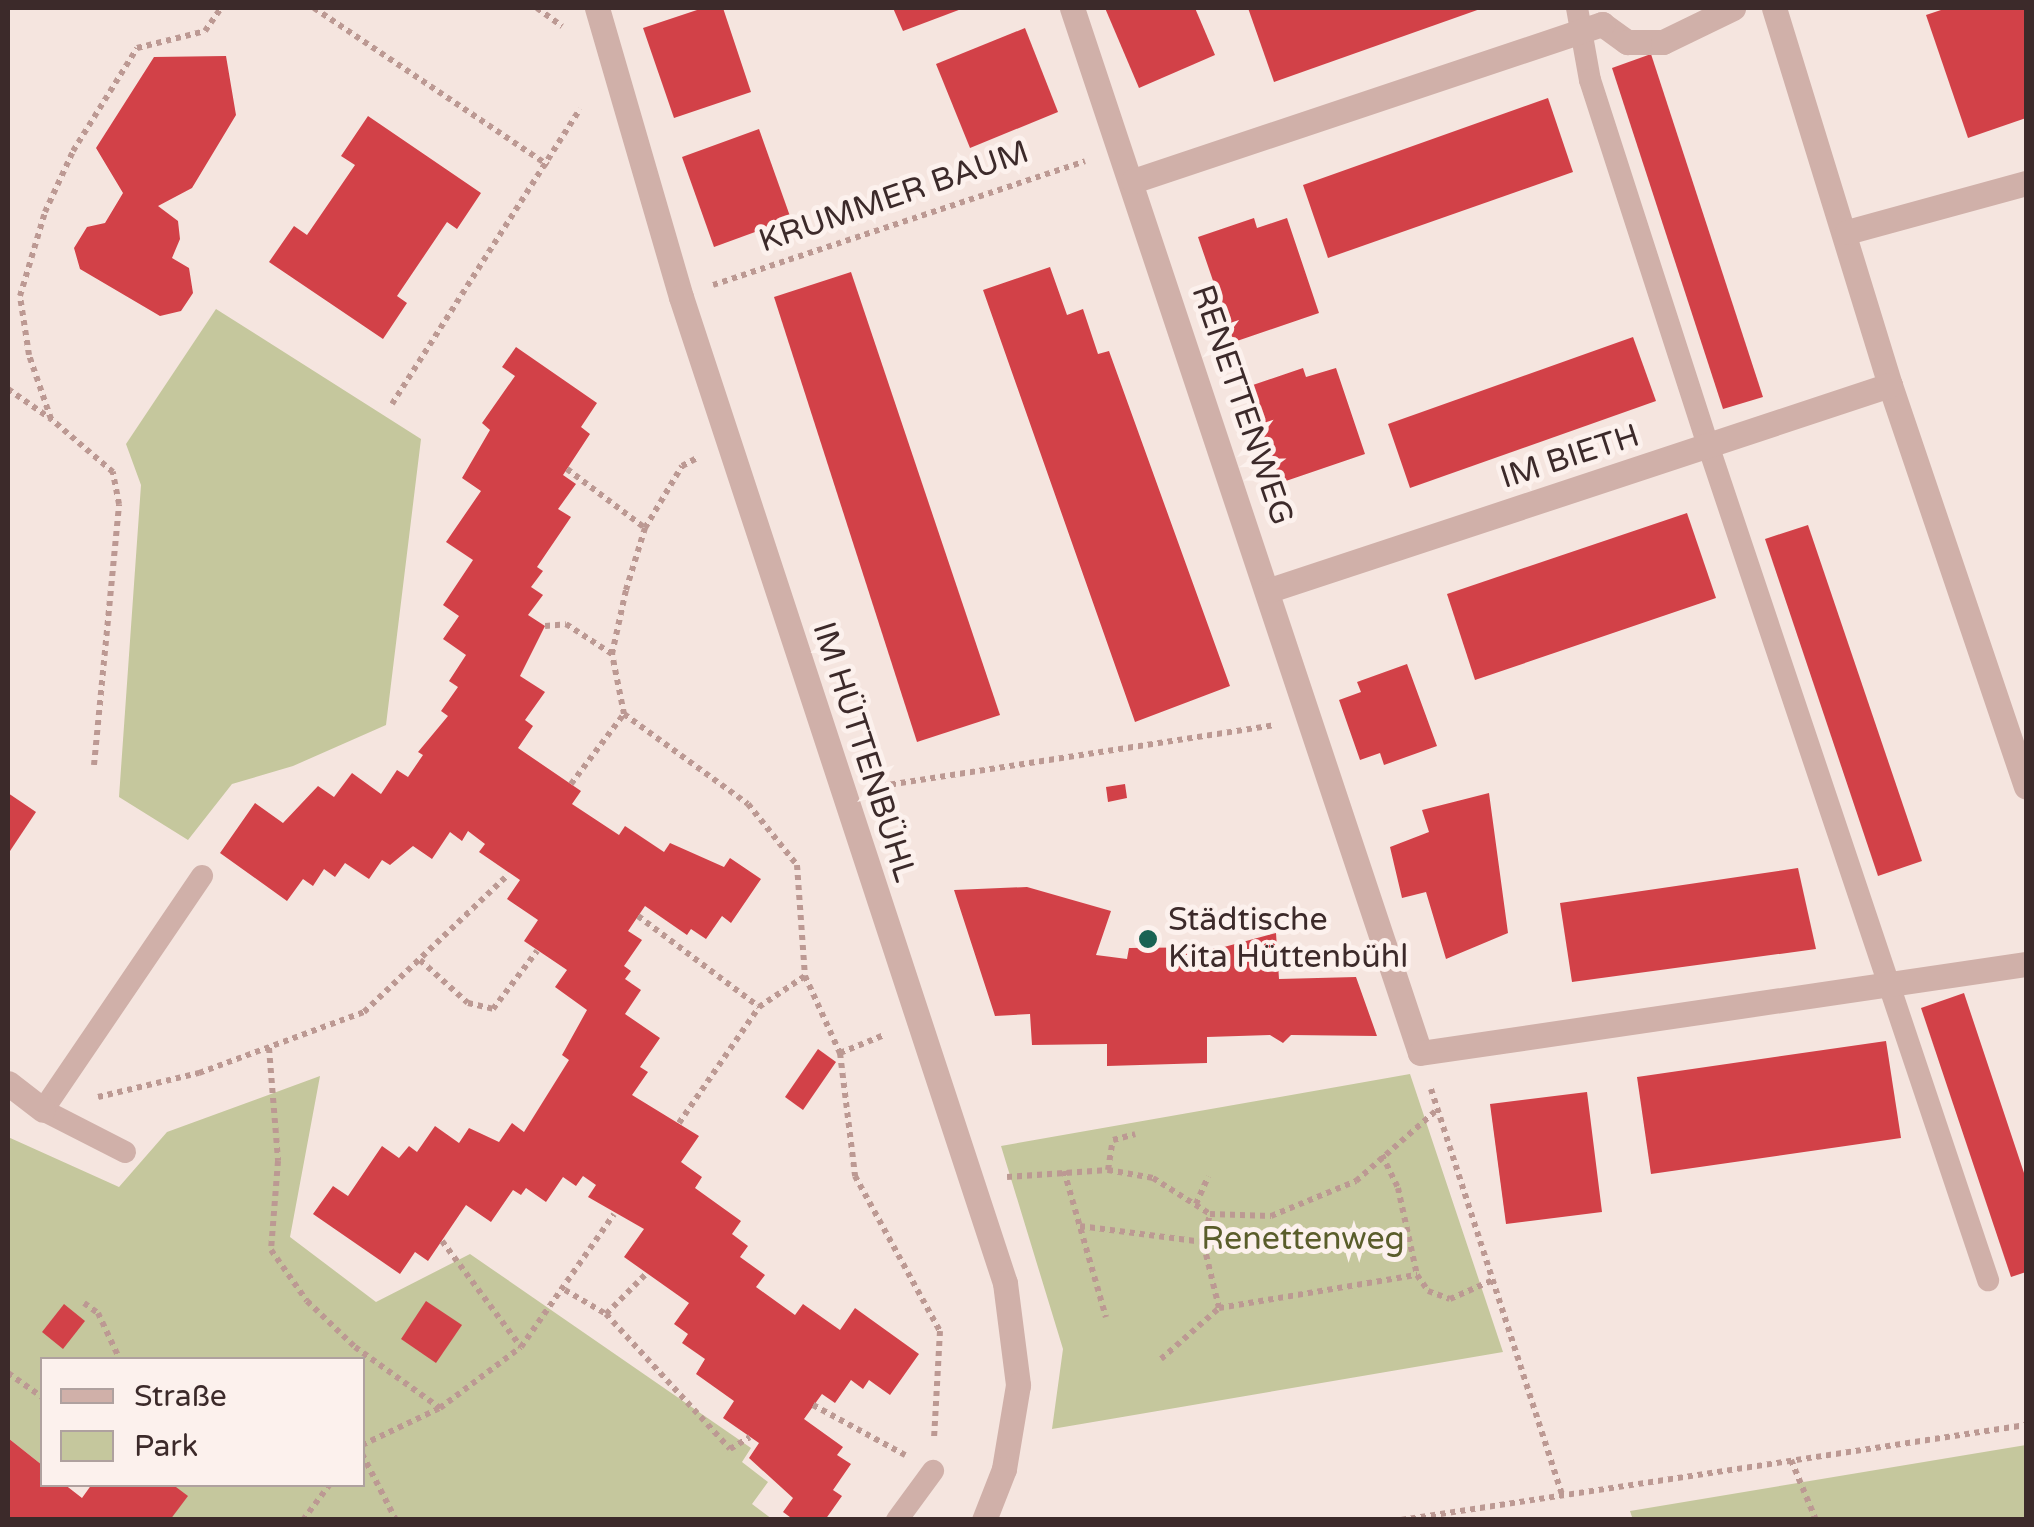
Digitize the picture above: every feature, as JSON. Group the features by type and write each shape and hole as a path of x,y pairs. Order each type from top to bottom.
{"street":[{"name":"IM HÜTTENBÜHL","path":"597,8 681,297 916,1022 976,1182 1018,1342 1018,1386 1004,1470 984,1520"},
{"name":"RENETTENWEG","path":"1072,8 1125,151 1420,1054"},
{"path":"1133,181 1592,17 1626,42 1663,42 1733,8"},
{"path":"1774,8 1848,232 1890,385 2026,788"},
{"path":"1848,232 2026,183"},
{"name":"IM BIETH","path":"1270,590 1890,385"},
{"path":"1420,1054 2026,964"},
{"path":"8,1083 43,1110"}],"lane":[{"path":"1592,17 1590,80 1708,446 1892,984 1988,1280"},
{"path":"125,1152 43,1110 202,876"},
{"path":"896,1520 932,1470"}],"path":[{"path":"51,419 29,355 20,296 45,212 73,151 137,48 205,32 221,8"},
{"path":"314,8 548,165"},
{"path":"392,404 548,165 580,109"},
{"name":"KRUMMER BAUM","path":"681,297 1125,151"},
{"path":"8,389 114,472 119,504 94,764"},
{"path":"728,442 682,466 644,528 612,654 624,714 748,804 797,864 805,976 840,1053 855,1176 940,1331 932,1470 814,1405"},
{"path":"567,469 644,528"},
{"path":"545,626 566,624 612,654"},
{"path":"571,784 624,714"},
{"path":"844,792 1310,719"},
{"path":"43,1110 199,1072 364,1012 508,875"},
{"path":"638,916 759,1007"},
{"path":"420,960 468,1003 493,1008 537,951"},
{"path":"679,1123 759,1007 805,976"},
{"path":"840,1053 916,1022"},
{"path":"269,1048 278,1161 271,1250 307,1301 355,1347 440,1408"},
{"path":"1420,1054 1563,1497"},
{"path":"976,1182 1064,1170 1108,1170 1153,1178 1210,1214 1271,1216 1312,1204 1356,1181 1438,1109"},
{"path":"1108,1170 1113,1140 1135,1134"},
{"path":"1382,1155 1408,1221 1417,1274 1428,1291 1450,1299 1493,1280"},
{"path":"1064,1170 1106,1317"},
{"path":"1196,1204 1208,1177"},
{"path":"365,1443 440,1408 521,1347 565,1290 614,1214"},
{"path":"1210,1214 1202,1242 1219,1308"},
{"path":"1080,1226 1202,1242"},
{"path":"442,1240 521,1347"},
{"path":"606,1314 648,1273"},
{"path":"1160,1359 1219,1308 1417,1274"},
{"path":"565,1290 606,1314 730,1450 750,1437"},
{"path":"84,1303 98,1314 119,1357"},
{"path":"355,1347 356,1357"},
{"path":"8,1373 40,1395"},
{"path":"1401,1520 2026,1424"},
{"path":"365,1460 396,1520"},
{"path":"1790,1460 1816,1520"},
{"path":"303,1520 328,1487"}],"green space":[{"path":"216,309 421,439 386,725 293,766 232,784 188,840 119,797 141,485 126,444"},
{"name":"Renettenweg","path":"1410,1074 1503,1352 1052,1429 1063,1349 1001,1146"},
{"path":"320,1076 290,1237 376,1302 470,1254 751,1448 742,1462 768,1482 752,1504 772,1519 170,1519 172,1487 365,1487 365,1357 40,1357 40,1463 8,1438 8,1137 119,1187 167,1132"},
{"path":"2026,1445 2026,1519 1633,1520 1630,1511"}],"building":[{"path":"703,8 723,8 751,92 674,118 643,28"},
{"path":"893,8 964,8 903,31"},
{"path":"1105,8 1195,8 1215,55 1139,88"},
{"path":"1248,8 1483,8 1274,82"},
{"path":"1947,8 2026,8 2026,118 1968,138 1926,15"},
{"path":"1025,28 1058,112 970,148 936,64"},
{"path":"1651,54 1763,397 1723,409 1612,68"},
{"path":"226,56 236,115 192,188 158,206 178,221 180,239 172,258 189,268 193,293 181,311 160,316 80,269 74,248 87,227 105,223 123,193 96,148 154,57"},
{"path":"1548,98 1573,172 1328,258 1303,185"},
{"path":"368,116 481,193 457,229 447,222 397,296 407,303 383,339 269,262 294,226 307,235 355,165 341,156"},
{"path":"759,129 791,219 714,247 682,157"},
{"path":"1254,218 1257,228 1287,218 1319,313 1234,342 1198,237"},
{"path":"1050,267 1067,315 1083,309 1098,354 1109,351 1230,686 1135,722 983,290"},
{"path":"851,272 1000,715 917,742 774,297"},
{"path":"1633,337 1656,401 1410,488 1388,424"},
{"path":"516,347 597,403 581,427 590,434 563,475 576,484 558,509 571,517 537,567 543,571 531,587 543,595 528,615 545,626 520,676 545,692 525,720 533,726 518,748 581,791 572,804 619,835 625,826 664,852 670,843 724,867 730,858 761,879 731,923 722,916 706,939 691,929 687,935 645,906 628,931 642,940 624,966 631,971 625,979 641,990 625,1014 660,1038 640,1067 648,1072 632,1095 699,1136 681,1162 702,1177 695,1188 741,1221 732,1234 748,1246 740,1257 765,1275 756,1287 795,1315 803,1304 840,1330 855,1308 919,1354 890,1395 869,1380 863,1389 851,1380 835,1403 822,1394 804,1419 843,1447 837,1455 851,1464 833,1490 842,1496 825,1520 794,1520 783,1512 793,1498 749,1458 759,1443 723,1418 734,1401 696,1374 705,1359 682,1343 688,1334 674,1324 689,1303 624,1257 644,1229 588,1197 596,1185 583,1176 576,1186 563,1177 546,1202 526,1188 521,1195 513,1190 491,1222 466,1205 428,1261 415,1252 400,1274 313,1214 333,1186 348,1196 382,1146 399,1158 409,1146 417,1152 435,1126 459,1143 469,1128 499,1142 512,1123 524,1132 569,1060 562,1055 587,1010 555,987 567,970 524,941 538,920 507,899 520,880 479,852 485,844 468,831 462,841 450,832 432,859 413,846 390,865 382,860 369,879 345,863 335,877 324,869 313,886 303,879 287,901 220,853 255,803 283,823 318,786 334,797 352,773 381,794 397,770 408,777 423,755 418,752 448,716 441,711 458,687 449,681 466,655 443,639 459,616 443,605 473,560 446,542 481,491 462,478 490,430 482,423 515,376 502,367"},
{"path":"1303,368 1306,377 1336,368 1365,454 1280,483 1247,387"},
{"path":"1687,513 1716,598 1475,680 1447,594"},
{"path":"1808,525 1922,861 1878,876 1765,539"},
{"path":"1407,664 1437,746 1384,765 1380,753 1360,760 1339,700 1361,692 1357,682"},
{"path":"1125,784 1127,798 1108,802 1106,787"},
{"path":"8,793 36,812 8,854"},
{"path":"1489,793 1508,933 1446,959 1426,892 1402,898 1390,847 1429,832 1422,810"},
{"path":"1798,868 1816,949 1572,982 1560,903"},
{"path":"1027,887 1111,911 1096,955 1127,959 1129,948 1224,947 1276,933 1279,979 1356,977 1377,1036 1291,1035 1283,1043 1270,1035 1207,1037 1207,1063 1107,1066 1107,1044 1032,1045 1030,1014 995,1016 954,890"},
{"path":"1964,993 2026,1179 2026,1272 2011,1277 1921,1008"},
{"path":"1886,1041 1901,1138 1651,1174 1637,1077"},
{"path":"818,1049 836,1062 803,1110 785,1097"},
{"path":"1587,1092 1602,1212 1506,1224 1490,1104"},
{"path":"426,1301 462,1325 436,1363 401,1339"},
{"path":"64,1304 85,1321 63,1349 42,1332"},
{"path":"8,1438 40,1463 40,1487 68,1487 82,1498 90,1487 176,1487 188,1496 170,1520 8,1520"}],"place":[{"name":"Städtische Kita Hüttenbühl","path":"1148,939"}]}
